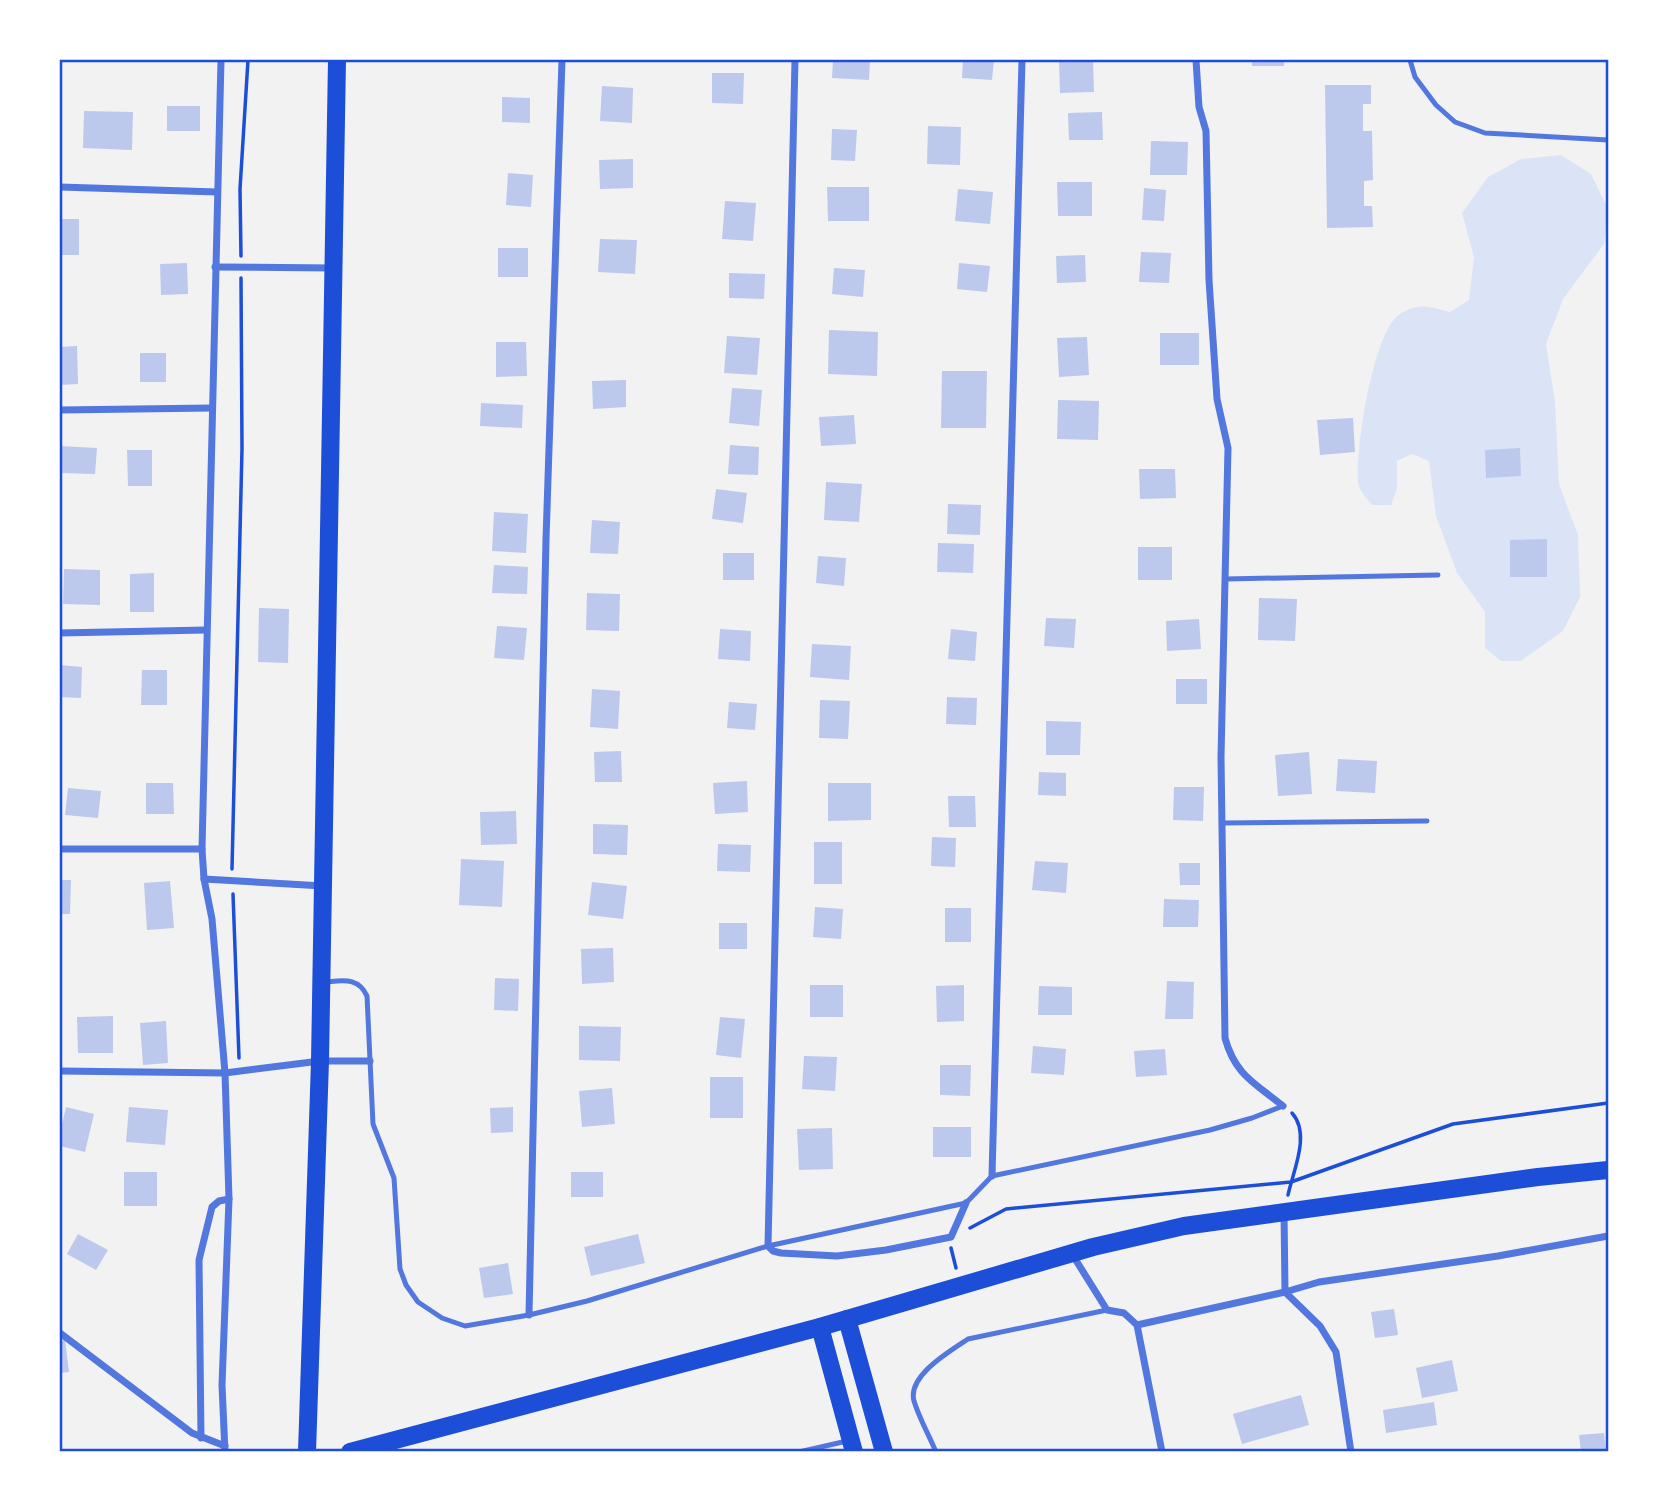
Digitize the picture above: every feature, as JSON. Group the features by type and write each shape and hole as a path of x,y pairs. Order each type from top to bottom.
{"main road":[{"path":"307,1451 322,982 337,60"},
{"path":"350,1451 847,1319 1071,1254 1184,1226 1538,1177 1608,1170"},
{"path":"847,1319 884,1451"},
{"path":"820,1326 853,1446"}],"street":[{"path":"60,1333 131,1389 201,1438 225,1449 222,1385 229,1199 225,1073 212,919 204,879 202,849 221,60"},
{"path":"529,1315 546,539 562,60"},
{"path":"795,60 768,1246 781,1253 837,1256 886,1250 951,1237 967,1203"},
{"path":"992,1176 1022,60"},
{"path":"1196,60 1199,107 1206,131 1209,280 1217,399 1227,448 1222,823 1225,1038 1229,1054 1238,1069 1283,1106"},
{"path":"60,187 217,192"},
{"path":"215,267 334,268"},
{"path":"60,410 212,408"},
{"path":"60,633 206,630"},
{"path":"60,849 202,849"},
{"path":"204,879 323,886"},
{"path":"60,1071 225,1073 320,1060 370,1061"},
{"path":"201,1438 199,1259 212,1207 219,1201 229,1199"},
{"path":"1284,1211 1285,1292 1320,1326 1336,1352 1351,1451"},
{"path":"1137,1325 1320,1282 1498,1256 1608,1236"},
{"path":"1071,1254 1107,1310 1125,1313 1137,1325 1161,1451"}],"lane":[{"path":"1410,60 1415,76 1422,86 1436,105 1455,122 1485,133 1608,140"},
{"path":"1225,579 1438,575"},
{"path":"1222,823 1427,821"},
{"path":"322,982 354,981 363,987 367,996 373,1124 394,1178 400,1269 406,1285 418,1302 442,1318 465,1326 587,1301 768,1246 967,1203 992,1176 1210,1130 1283,1106"},
{"path":"936,1451 913,1399 915,1383 950,1350 968,1339 1107,1310"},
{"path":"799,1451 853,1446"}],"path":[{"path":"240,1071 232,881 242,449 240,189 248,60"},
{"path":"961,1286 951,1237 1006,1209 1291,1182 1453,1124 1608,1103"},
{"path":"1283,1106 1295,1115 1301,1133 1291,1182"}],"shaded area":[{"path":"1561,155 1591,174 1608,209 1604,244 1563,299 1546,344 1555,402 1559,484 1578,535 1580,597 1563,631 1521,661 1501,661 1485,648 1485,612 1457,573 1436,516 1429,461 1412,454 1397,461 1397,488 1391,505 1372,505 1358,483 1360,445 1374,366 1390,325 1400,314 1413,308 1425,307 1450,312 1469,300 1474,257 1462,213 1488,177 1521,159"}],"building":[{"path":"833,60 870,60 869,80 832,78"},
{"path":"963,60 994,60 992,80 962,78"},
{"path":"1059,60 1093,60 1094,92 1060,93"},
{"path":"1252,60 1284,60 1284,66 1252,66"},
{"path":"712,73 744,73 743,104 712,103"},
{"path":"1325,85 1371,85 1371,104 1363,104 1363,131 1372,131 1373,180 1364,181 1364,206 1372,206 1373,227 1327,228"},
{"path":"602,86 633,88 632,123 600,121"},
{"path":"502,97 530,98 530,123 502,122"},
{"path":"167,106 200,106 200,131 167,131"},
{"path":"84,111 133,112 132,150 83,148"},
{"path":"1102,112 1103,140 1069,140 1068,113"},
{"path":"928,126 961,127 960,165 927,164"},
{"path":"832,129 857,130 855,161 831,160"},
{"path":"1151,141 1188,142 1187,175 1150,175"},
{"path":"633,159 633,188 600,189 599,160"},
{"path":"508,173 533,175 531,207 506,205"},
{"path":"1057,182 1092,182 1092,216 1058,216"},
{"path":"827,187 869,187 869,221 828,221"},
{"path":"1144,188 1166,190 1164,221 1142,220"},
{"path":"958,189 993,192 990,224 955,221"},
{"path":"725,201 756,203 753,241 722,239"},
{"path":"60,219 79,219 79,255 60,255"},
{"path":"600,239 637,240 635,274 598,272"},
{"path":"498,248 528,248 528,277 498,277"},
{"path":"1141,252 1171,253 1169,283 1139,282"},
{"path":"1085,255 1086,282 1057,283 1056,256"},
{"path":"187,263 188,294 161,295 160,264"},
{"path":"959,263 990,266 987,292 957,289"},
{"path":"834,268 865,270 863,297 832,294"},
{"path":"729,273 765,274 764,299 729,298"},
{"path":"829,330 878,332 877,376 828,374"},
{"path":"1160,333 1199,333 1199,365 1160,365"},
{"path":"727,336 760,338 757,375 724,373"},
{"path":"1087,337 1089,375 1059,377 1057,338"},
{"path":"496,342 526,342 527,376 496,377"},
{"path":"77,346 78,384 60,385 60,347"},
{"path":"140,353 166,353 166,382 140,382"},
{"path":"942,371 987,371 986,428 941,428"},
{"path":"626,380 626,407 593,409 592,381"},
{"path":"732,388 762,390 759,426 729,423"},
{"path":"1058,400 1099,401 1098,440 1057,439"},
{"path":"481,403 523,405 522,428 480,426"},
{"path":"854,415 856,444 821,446 819,417"},
{"path":"1353,418 1355,452 1320,455 1317,420"},
{"path":"730,445 759,447 758,475 728,474"},
{"path":"60,446 97,448 95,474 60,473"},
{"path":"1520,448 1521,476 1486,478 1485,450"},
{"path":"127,450 152,450 152,486 128,486"},
{"path":"1139,469 1175,469 1176,498 1140,499"},
{"path":"826,482 862,484 859,522 824,520"},
{"path":"716,489 747,493 743,523 712,519"},
{"path":"948,504 981,505 980,535 947,534"},
{"path":"494,512 528,514 526,553 492,551"},
{"path":"592,520 620,522 618,554 590,553"},
{"path":"1547,539 1547,577 1510,577 1510,540"},
{"path":"938,543 974,544 973,573 937,572"},
{"path":"1138,547 1172,547 1172,580 1138,580"},
{"path":"723,553 754,553 754,580 723,580"},
{"path":"818,556 846,558 844,586 816,583"},
{"path":"494,565 528,567 527,594 492,593"},
{"path":"64,569 100,570 100,605 63,604"},
{"path":"154,573 154,612 130,612 130,574"},
{"path":"587,593 620,594 619,631 586,630"},
{"path":"1259,598 1297,599 1295,641 1258,640"},
{"path":"259,608 289,609 288,663 258,662"},
{"path":"1046,618 1076,619 1074,648 1044,646"},
{"path":"1199,619 1201,649 1167,651 1166,621"},
{"path":"497,626 527,628 524,660 494,658"},
{"path":"720,629 751,631 750,661 718,659"},
{"path":"951,629 977,632 975,661 948,659"},
{"path":"812,644 851,646 849,680 810,677"},
{"path":"60,665 82,667 81,698 60,697"},
{"path":"142,670 167,670 167,705 141,705"},
{"path":"1176,679 1207,679 1207,704 1176,704"},
{"path":"592,689 620,691 618,729 590,727"},
{"path":"947,697 977,698 976,725 946,724"},
{"path":"820,700 850,701 848,739 819,738"},
{"path":"729,702 757,704 755,730 727,728"},
{"path":"1046,721 1081,722 1080,755 1046,755"},
{"path":"621,751 622,782 595,782 594,752"},
{"path":"1309,752 1312,794 1278,796 1275,755"},
{"path":"1338,759 1377,761 1375,793 1336,791"},
{"path":"1039,772 1066,773 1066,796 1038,795"},
{"path":"747,781 748,812 715,814 713,783"},
{"path":"146,783 173,783 174,814 146,814"},
{"path":"828,783 871,783 871,820 828,821"},
{"path":"1174,787 1204,787 1203,821 1173,820"},
{"path":"68,788 101,791 98,818 65,815"},
{"path":"948,796 975,796 976,827 949,827"},
{"path":"516,811 517,844 481,845 480,812"},
{"path":"593,824 628,825 627,855 593,854"},
{"path":"932,837 956,838 955,867 931,866"},
{"path":"814,842 842,842 842,884 814,884"},
{"path":"718,844 751,845 750,872 717,871"},
{"path":"461,859 504,861 502,907 459,905"},
{"path":"1035,861 1068,863 1066,893 1032,890"},
{"path":"1179,863 1200,863 1200,885 1180,885"},
{"path":"60,880 71,880 70,914 60,914"},
{"path":"170,881 174,928 147,930 144,883"},
{"path":"592,882 627,886 623,919 588,915"},
{"path":"1164,899 1199,900 1198,927 1163,927"},
{"path":"815,907 843,909 841,939 813,937"},
{"path":"945,908 971,908 971,942 945,942"},
{"path":"719,923 747,923 747,949 719,949"},
{"path":"613,948 614,982 582,984 581,949"},
{"path":"495,978 519,979 518,1011 494,1010"},
{"path":"1167,981 1194,982 1193,1019 1165,1019"},
{"path":"810,985 843,985 843,1017 810,1017"},
{"path":"964,985 964,1021 937,1022 936,986"},
{"path":"1039,986 1072,987 1072,1015 1038,1015"},
{"path":"113,1016 113,1053 78,1053 77,1017"},
{"path":"720,1017 745,1019 741,1058 716,1055"},
{"path":"166,1021 168,1063 143,1065 140,1023"},
{"path":"579,1026 621,1027 620,1061 579,1060"},
{"path":"1033,1046 1066,1049 1064,1075 1031,1073"},
{"path":"1165,1049 1167,1075 1136,1077 1134,1051"},
{"path":"804,1056 837,1057 835,1091 802,1089"},
{"path":"940,1065 971,1065 970,1096 940,1095"},
{"path":"710,1077 743,1077 743,1118 710,1118"},
{"path":"612,1088 615,1124 582,1127 579,1091"},
{"path":"66,1107 94,1114 85,1152 60,1146"},
{"path":"129,1107 168,1110 165,1145 126,1142"},
{"path":"513,1107 513,1132 491,1133 490,1108"},
{"path":"933,1127 971,1127 971,1157 933,1157"},
{"path":"832,1128 833,1169 799,1170 797,1129"},
{"path":"124,1172 157,1172 157,1206 124,1206"},
{"path":"571,1172 603,1172 603,1197 571,1197"},
{"path":"78,1234 108,1250 96,1270 67,1254"},
{"path":"638,1234 645,1263 591,1276 584,1247"},
{"path":"508,1263 513,1294 484,1298 479,1268"},
{"path":"1394,1309 1398,1335 1375,1338 1371,1312"},
{"path":"65,1340 69,1372 60,1373 60,1341"},
{"path":"1452,1360 1458,1391 1422,1398 1416,1368"},
{"path":"1301,1395 1309,1425 1242,1444 1233,1414"},
{"path":"1434,1402 1437,1425 1386,1433 1383,1410"},
{"path":"1604,1433 1606,1452 1581,1452 1579,1435"}]}
